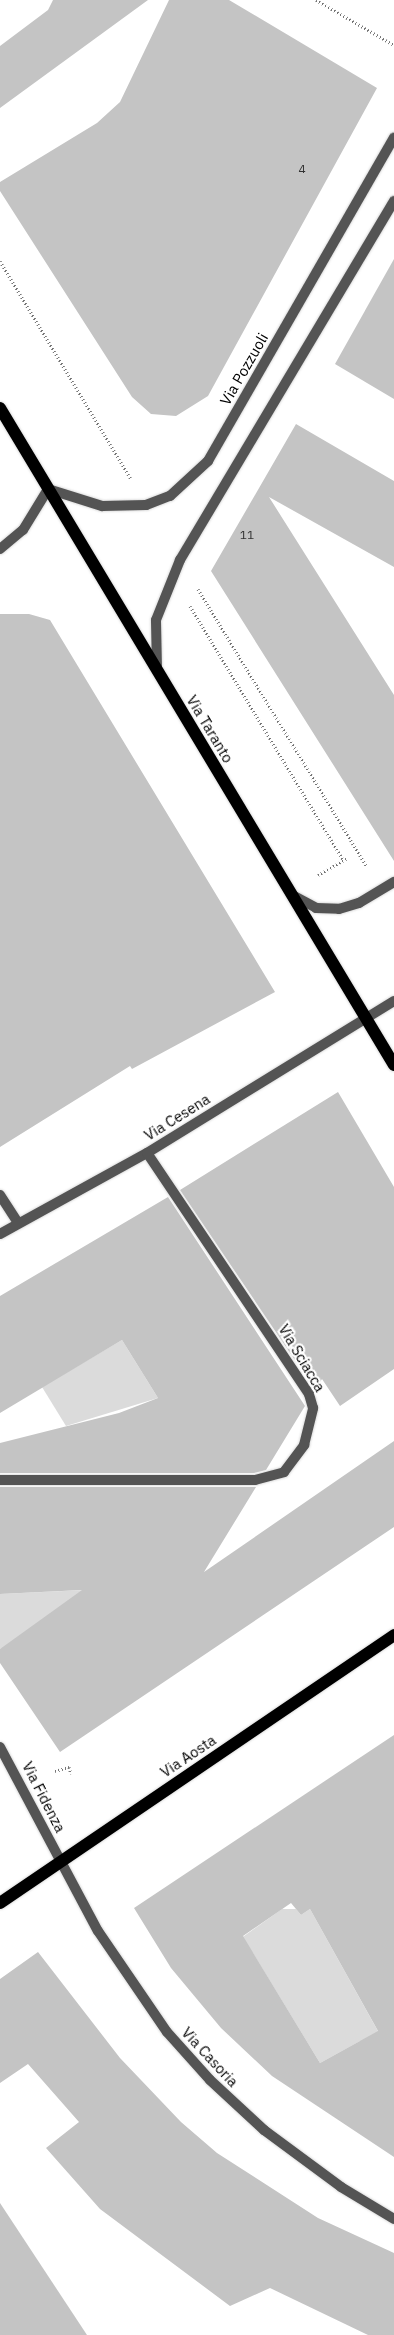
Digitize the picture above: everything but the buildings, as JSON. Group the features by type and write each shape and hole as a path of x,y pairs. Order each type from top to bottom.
{"main road":[{"name":"Via Taranto","path":"0,408 289,894 394,1065"},
{"name":"Via Aosta","path":"0,1903 394,1635"}],"street":[{"name":"Via Pozzuoli","path":"48,489 92,505 134,507 170,496 200,468 215,450 394,138"},
{"path":"157,672 156,620 180,560 394,201"},
{"path":"0,549 22,530 48,489"},
{"path":"289,894 316,908 339,910 359,903 394,882"},
{"name":"Via Cesena","path":"0,1234 147,1153 394,1001"},
{"name":"Via Sciacca","path":"0,1480 262,1479 284,1472 304,1445 313,1408 308,1394 147,1153"},
{"path":"0,1195 18,1223"},
{"name":"Via Fidenza","path":"0,1747 26,1789 60,1862"},
{"name":"Via Casoria","path":"60,1862 98,1931 151,2010 210,2080 292,2153 394,2219"}],"path":[{"path":"316,0 394,46"},
{"path":"0,260 136,487"},
{"path":"195,584 370,872"},
{"path":"184,597 345,859 318,875"},
{"path":"55,1771 68,1767 71,1774"}],"shaded area":[{"path":"122,1340 158,1398 66,1426 42,1387"},
{"path":"171,1586 0,1649 0,1594"},
{"path":"282,1909 296,1909 301,1915 310,1909 394,2060 360,2041 320,2063 253,1953 237,1941"}]}
